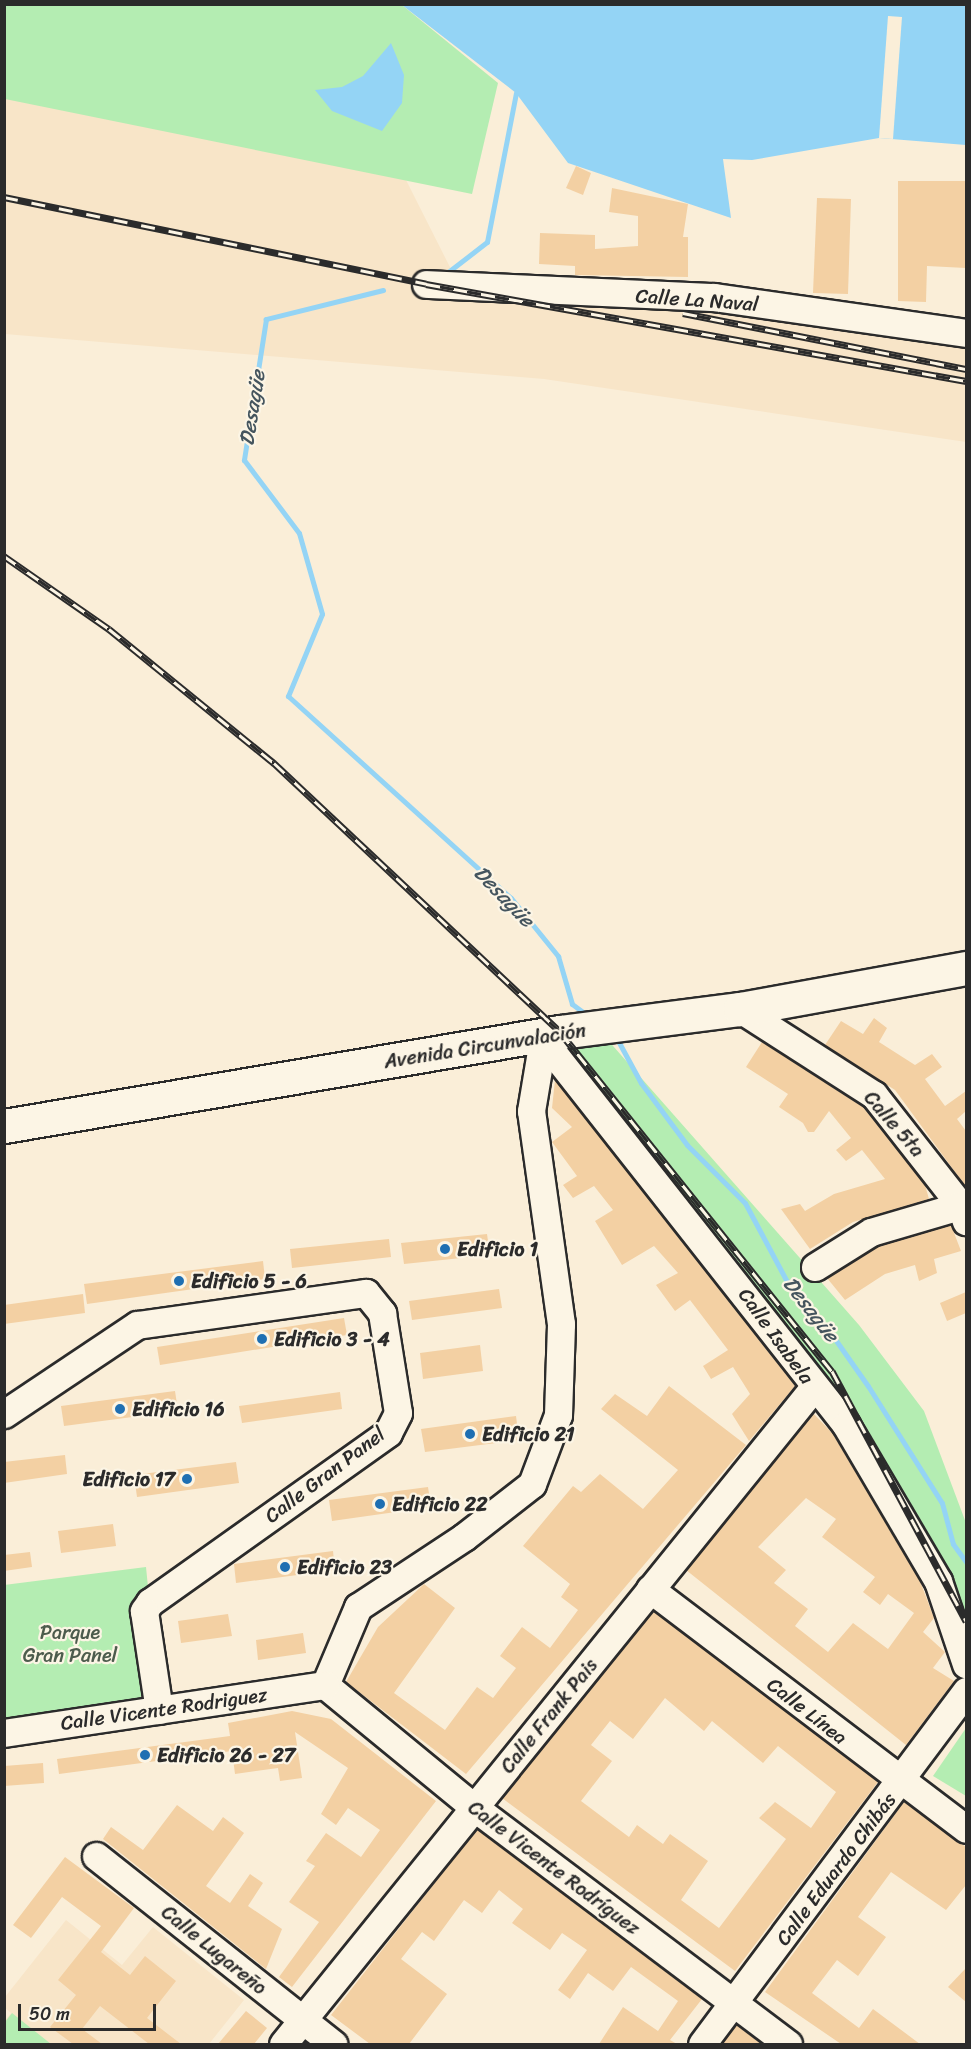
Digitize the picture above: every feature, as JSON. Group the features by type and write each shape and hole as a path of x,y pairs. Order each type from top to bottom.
{"highway":[{"name":"Avenida Circunvalación","path":"4,1126 602,1027 740,1009 966,968"}],"street":[{"name":"Calle La Naval","path":"426,284 714,297 966,333"},
{"name":"Calle 5ta","path":"740,1009 874,1095 965,1210"},
{"path":"324,1685 358,1607 464,1537 532,1484 558,1415 561,1323 531,1111 542,1037"},
{"name":"Calle Isabela","path":"542,1037 761,1312 814,1387 846,1425 938,1581 966,1664"},
{"path":"815,1267 871,1232 965,1210"},
{"name":"Calle Gran Panel","path":"4,1414 137,1324 366,1293 382,1313 398,1413 388,1433 150,1602 144,1611 159,1710"},
{"name":"Calle Frank Pais","path":"283,2044 814,1387"},
{"name":"Calle Línea","path":"650,1589 901,1783 966,1829"},
{"name":"Calle Vicente Rodriguez","path":"4,1733 324,1685"},
{"name":"Calle Vicente Rodríguez","path":"324,1685 475,1808 733,2005 788,2044"},
{"name":"Calle Eduardo Chibás","path":"702,2044 901,1783 966,1691"},
{"name":"Calle Lugareño","path":"96,1856 333,2044"}],"shaded area":[{"path":"4,95 406,180 460,287 966,335 966,442 544,379 5,334"},
{"path":"66,1920 122,1965 153,1927 244,2000 209,2044 5,2044 4,2022 11,2013 5,2008 5,1997"}],"green space":[{"path":"4,5 402,5 498,83 472,194 5,99"},
{"path":"606,1038 859,1325 924,1411 966,1523 966,1636 905,1514 553,1042"},
{"name":"Parque Gran Panel","path":"146,1567 148,1587 133,1610 143,1694 136,1703 12,1723 5,1717 4,1585"},
{"path":"966,1728 966,1796 933,1776"},
{"path":"12,2013 51,2044 5,2044 5,2022"}],"water":[{"path":"402,5 966,5 966,145 879,138 752,160 723,159 731,218 568,163 516,93"},
{"path":"391,43 404,75 402,103 382,131 332,111 315,90 342,87 363,76"}],"pier":[{"path":"888,16 902,17 893,139 879,138"}],"building":[{"path":"576,166 591,173 583,195 566,188"},
{"path":"898,181 966,181 966,268 927,266 926,302 898,301"},
{"path":"612,188 688,204 683,237 688,237 688,277 575,275 575,266 539,264 540,233 595,235 595,249 638,246 638,216 609,212"},
{"path":"817,198 851,199 848,294 813,293"},
{"path":"874,1018 887,1028 879,1042 915,1065 932,1054 942,1067 925,1079 945,1106 966,1091 966,1111 957,1119 966,1131 966,1187 895,1090 825,1045 841,1021 863,1034"},
{"path":"762,1042 863,1107 925,1185 929,1199 853,1222 810,1249 781,1209 800,1204 805,1211 834,1194 885,1179 862,1150 846,1161 836,1150 851,1138 829,1111 814,1132 808,1132 803,1123 779,1107 788,1094 746,1067"},
{"path":"555,1080 795,1386 749,1441 732,1414 750,1394 733,1367 711,1379 703,1366 728,1350 690,1300 675,1311 656,1285 678,1273 654,1246 622,1265 595,1221 613,1210 594,1186 573,1198 563,1185 577,1176 552,1142 572,1127 552,1108"},
{"path":"951,1225 961,1251 934,1259 937,1273 919,1281 915,1265 885,1274 845,1300 827,1278 878,1246"},
{"name":"Edificio 1","path":"487,1234 490,1255 404,1264 401,1243"},
{"path":"389,1239 391,1257 292,1268 290,1249"},
{"name":"Edificio 5 - 6","path":"263,1261 265,1279 87,1304 84,1284"},
{"path":"499,1289 502,1308 412,1320 409,1301"},
{"path":"966,1292 966,1313 947,1321 940,1303"},
{"path":"83,1294 85,1313 4,1324 4,1305"},
{"name":"Edificio 3 - 4","path":"344,1318 347,1335 160,1365 157,1347"},
{"path":"480,1345 483,1371 423,1379 420,1353"},
{"path":"669,1386 746,1445 466,1774 346,1682 378,1627 424,1584 455,1608 394,1693 445,1730 477,1687 493,1698 516,1668 500,1656 522,1627 550,1648 578,1610 561,1597 570,1584 523,1546 573,1486 581,1492 600,1474 643,1509 678,1470 601,1409 615,1394 647,1416"},
{"name":"Edificio 16","path":"175,1391 178,1411 64,1426 61,1406"},
{"path":"340,1392 342,1409 242,1423 239,1406"},
{"path":"813,1413 833,1434 920,1581 934,1618 923,1632 945,1652 933,1668 954,1681 906,1745 686,1570","holes":["806,1498 836,1519 822,1537 875,1577 863,1592 880,1605 888,1594 914,1613 888,1649 853,1623 828,1652 795,1626 808,1609 774,1583 786,1570 758,1547"]},
{"name":"Edificio 21","path":"516,1416 519,1440 425,1452 421,1429"},
{"path":"65,1455 67,1474 4,1483 4,1462"},
{"name":"Edificio 17","path":"236,1462 239,1483 137,1497 134,1475"},
{"name":"Edificio 22","path":"428,1487 431,1507 332,1521 329,1500"},
{"path":"113,1524 116,1546 61,1553 58,1531"},
{"name":"Edificio 23","path":"333,1551 335,1570 236,1583 234,1564"},
{"path":"30,1552 32,1567 4,1571 4,1555"},
{"path":"653,1611 878,1782 735,1971 502,1798","holes":["665,1698 704,1731 712,1721 763,1763 778,1746 836,1792 811,1828 775,1802 759,1818 786,1839 719,1928 681,1900 708,1861 670,1834 663,1844 637,1825 629,1837 581,1801 612,1761 591,1745 610,1721 633,1739"]},
{"path":"228,1614 232,1636 181,1643 178,1621"},
{"path":"303,1633 306,1653 258,1660 256,1640"},
{"path":"292,1711 331,1719 436,1801 292,1987 279,1977 319,1922 289,1902 315,1866 306,1861 326,1833 361,1857 380,1830 348,1808 336,1825 321,1814 348,1768 295,1732 302,1778 280,1781 278,1768 235,1774 232,1751 59,1774 57,1759 230,1736 228,1723"},
{"path":"43,1763 44,1783 4,1786 4,1766"},
{"path":"904,1802 966,1847 966,1885 946,1910 891,1872 858,1917 886,1937 858,1976 837,1960 812,1993 859,2028 873,2009 920,2044 841,2044 765,1992"},
{"path":"177,1805 213,1831 223,1817 244,1833 206,1886 230,1903 250,1874 263,1883 248,1906 282,1929 266,1969 103,1839 111,1827 143,1850"},
{"path":"477,1829 702,1999 670,2040 677,2044 599,2044 623,2007 658,2031 678,2001 631,1967 613,1991 588,1973 570,1999 558,1990 587,1950 562,1933 550,1950 512,1923 523,1909 499,1890 482,1913 464,1900 434,1941 422,1932 401,1959 447,1994 409,2044 370,2044 331,2015"},
{"path":"65,1857 134,1908 101,1952 130,1975 145,1956 176,1981 147,2018 181,2044 149,2044 100,2006 82,2029 102,2044 73,2044 50,2027 76,1995 58,1980 101,1926 62,1897 31,1938 13,1925"},
{"path":"966,1968 966,2002 948,1987"},
{"path":"246,2011 267,2028 254,2044 218,2044"},
{"path":"736,2025 762,2044 721,2044"}],"waterway":[{"name":"Desagüe","path":"448,272 487,242 516,93"},
{"name":"Desagüe","path":"383,290 266,319 244,460 299,533 322,614 288,696 511,898 558,956 572,1004 587,1015"},
{"name":"Desagüe","path":"616,1037 641,1083 687,1145 745,1203 792,1291 830,1332 868,1386 942,1503 953,1544 966,1562"}],"railway":[{"path":"4,197 426,284 966,381"},
{"path":"683,313 966,369"},
{"path":"4,556 109,629 274,763 560,1032 832,1371 966,1621"}],"place":[{"name":"Edificio 1","path":"445,1249"},
{"name":"Edificio 5 - 6","path":"179,1281"},
{"name":"Edificio 3 - 4","path":"262,1339"},
{"name":"Edificio 16","path":"120,1409"},
{"name":"Edificio 21","path":"470,1434"},
{"name":"Edificio 17","path":"187,1479"},
{"name":"Edificio 22","path":"380,1504"},
{"name":"Edificio 23","path":"285,1567"},
{"name":"Edificio 26 - 27","path":"145,1755"}]}
